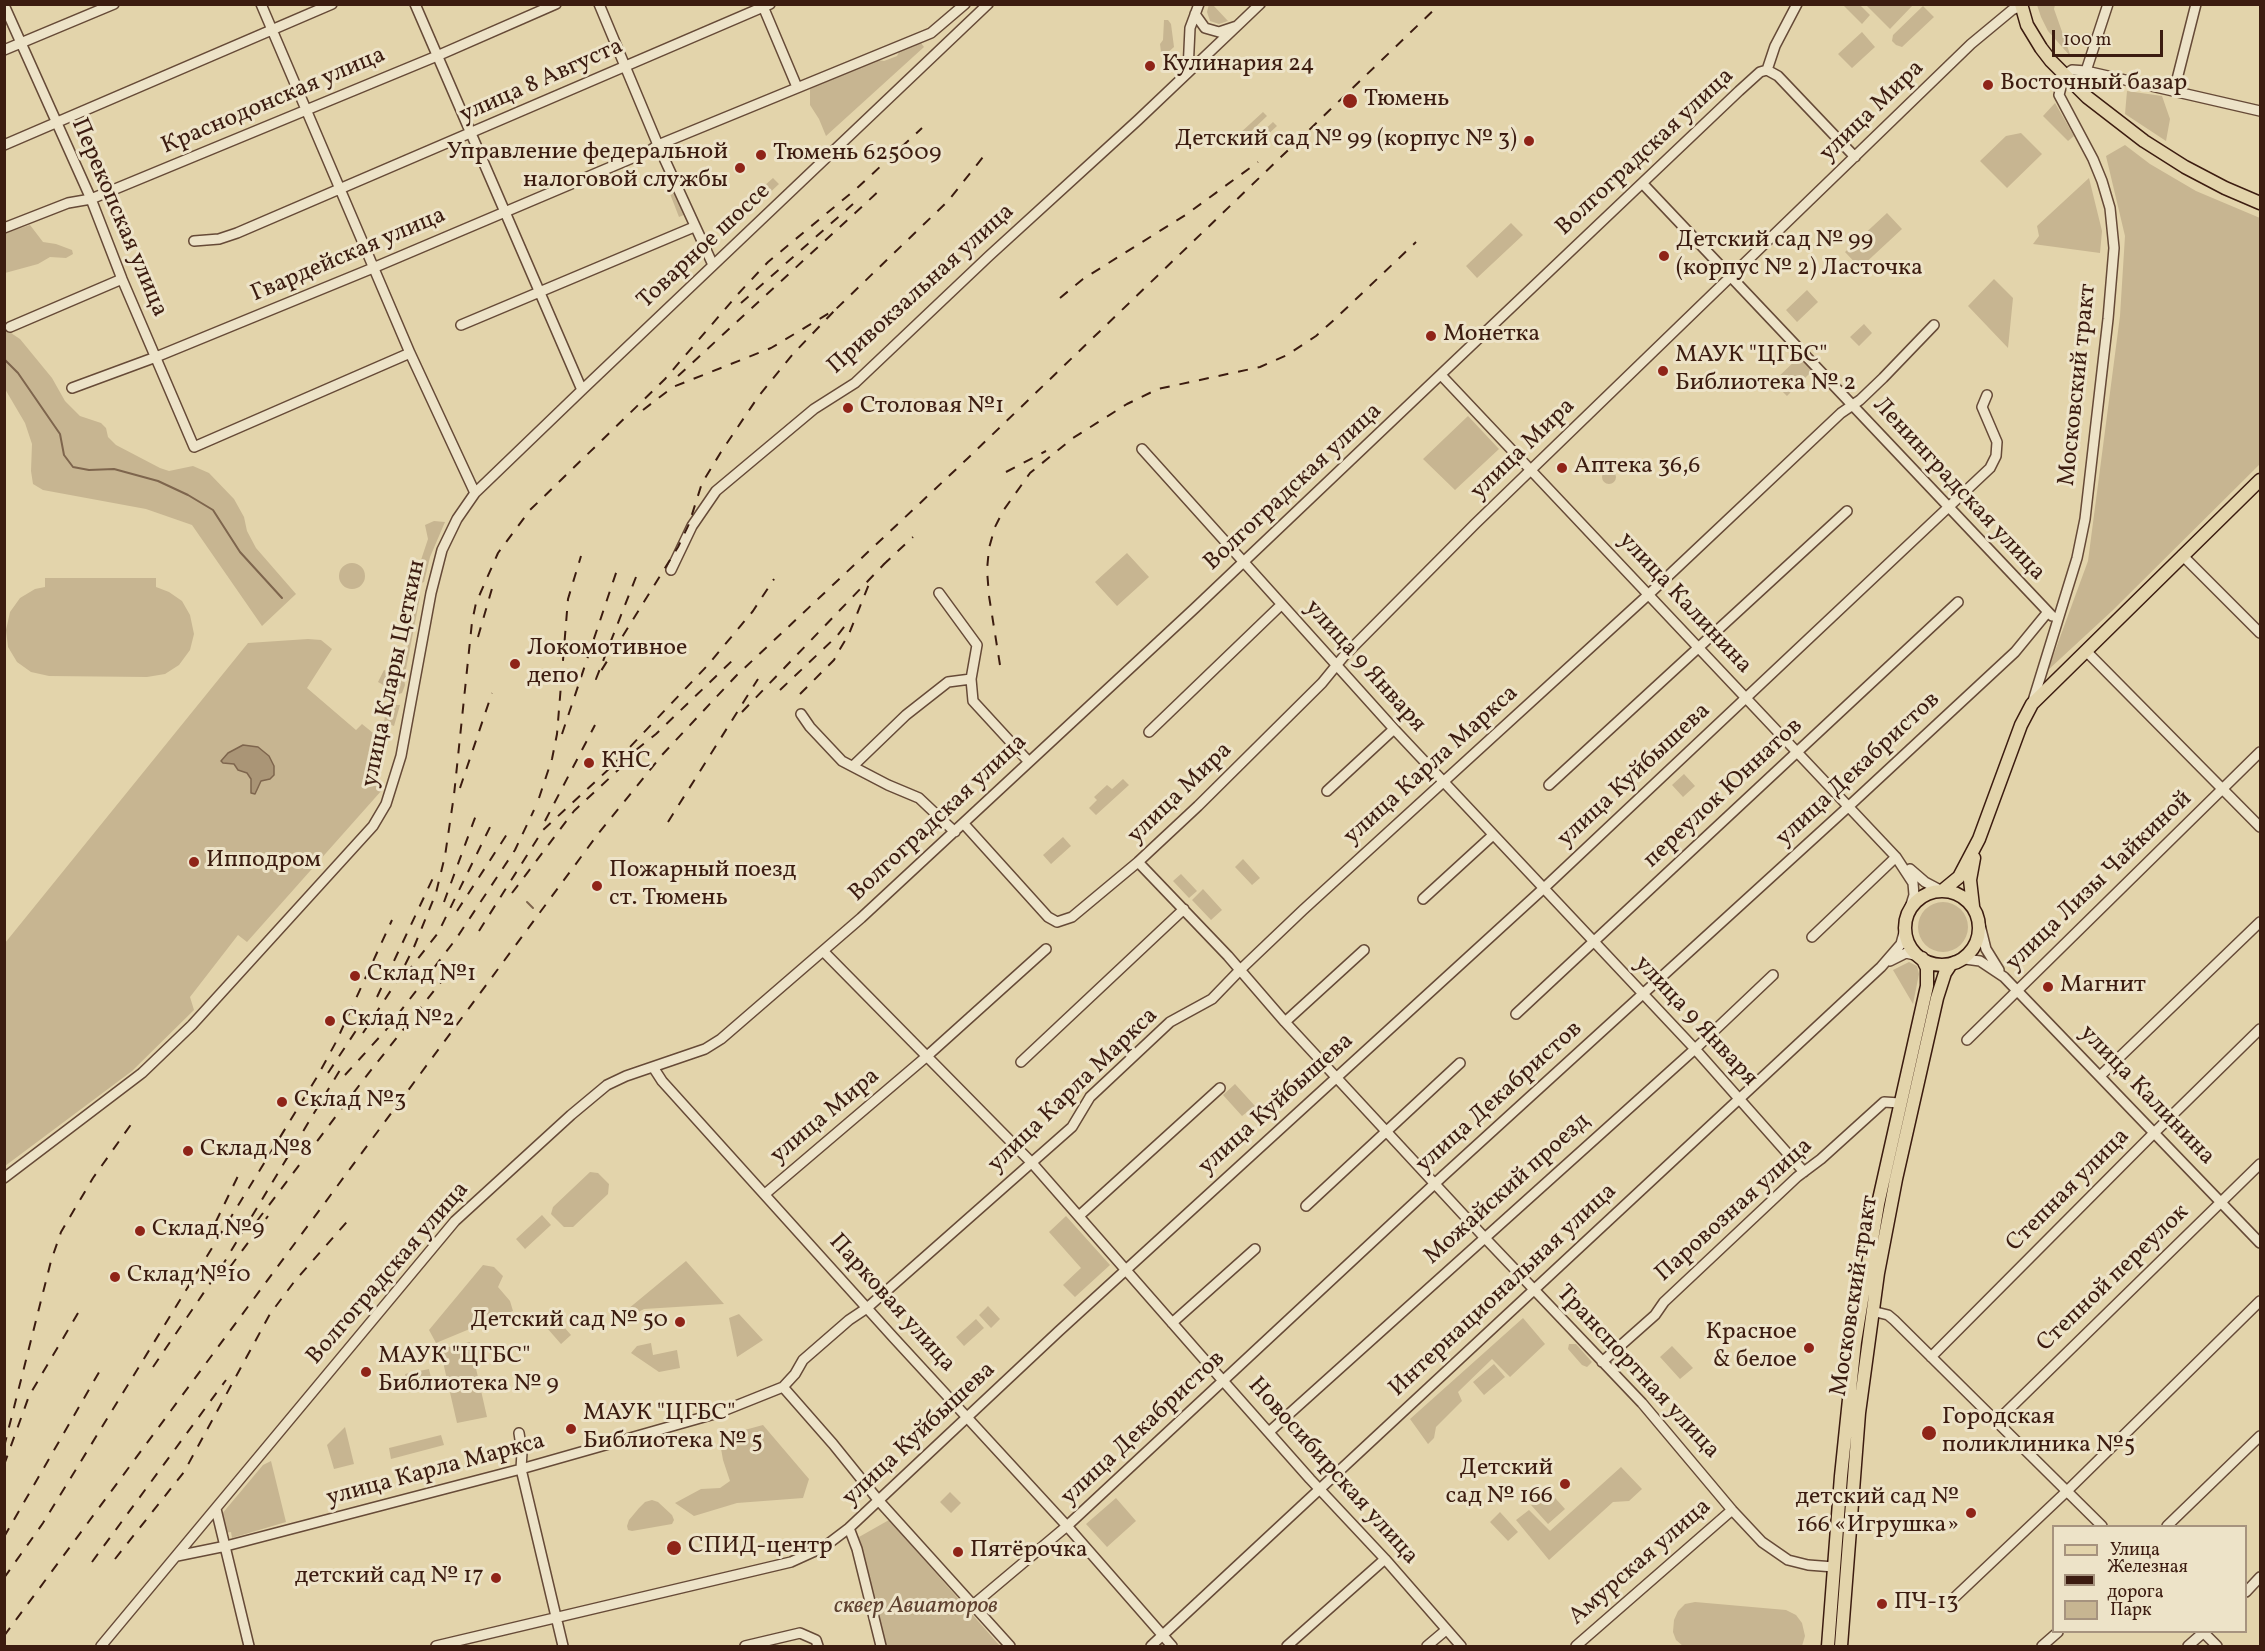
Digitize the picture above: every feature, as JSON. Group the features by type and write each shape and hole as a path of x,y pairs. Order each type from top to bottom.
{"main road":[{"path":"2021,5 2027,25 2037,42 2064,75 2106,112 2164,154 2225,188 2260,202"},
{"path":"1977,915 1961,896 1942,891 1929,893 1920,898 1907,920 1908,940 1921,957 1939,964 1956,962 1974,947 1978,934 1977,915 1971,899 1970,880 1979,839 2018,732 2032,704 2260,480"},
{"path":"1942,891 1959,877 1979,839"},
{"name":"Московский тракт","path":"1828,1647 1855,1342 1873,1230 1900,1102 1928,986 1928,968 1921,957"},
{"name":"Московский тракт","path":"1841,1647 1853,1477 1872,1311 1896,1179 1937,998 1946,973 1951,964 1956,962"}],"street":[{"path":"4,50 114,4"},
{"path":"261,4 410,353 475,493"},
{"path":"4,145 332,4"},
{"path":"415,4 538,293 582,390"},
{"name":"Краснодонская улица","path":"4,228 68,203 91,199 437,56 556,4"},
{"path":"599,4 658,145 712,265"},
{"name":"Гвардейская улица","path":"72,388 156,357 373,268 651,150 658,145 931,33 965,4"},
{"name":"Товарное шоссе","path":"475,493 988,4"},
{"name":"Привокзальная улица","path":"671,570 692,526 716,491 814,409 855,383 1260,4"},
{"name":"Волгоградская улица","path":"101,1647 455,1221 607,1085 626,1076 705,1049 721,1039 964,824 1243,563 1739,91 1760,72 1767,70 1775,46 1797,4"},
{"path":"2086,70 2108,4"},
{"path":"2174,91 2196,4"},
{"name":"Перекопская улица","path":"4,5 91,199 122,279 194,447 410,353"},
{"path":"765,5 797,87"},
{"name":"улица 8 Августа","path":"194,241 219,239 237,233 471,134 765,5"},
{"name":"улица Мира","path":"964,824 1048,917 1057,922 1072,917 1138,862 1213,791 1322,684 1393,607 1531,470 1971,44 2021,5"},
{"path":"1197,9 1205,28 1212,32 1236,26"},
{"path":"1188,71 1190,28 1197,9"},
{"path":"931,33 943,48"},
{"path":"1767,70 1778,76 1855,157"},
{"path":"2064,75 2072,70 2086,70 2260,111"},
{"name":"Московский тракт","path":"2032,704 2056,619 2077,558 2085,519 2114,248 2110,208 2102,181 2059,95 2064,75"},
{"name":"Ленинградская улица","path":"1643,184 2047,613 2056,619"},
{"path":"461,325 694,226"},
{"path":"10,327 122,279"},
{"name":"улица Карла Маркса","path":"177,1556 226,1546 521,1469 718,1413 783,1387 795,1374 803,1360 849,1320 867,1308 1072,1127 1090,1097 1170,1022 1212,999 1240,970 1648,595 1841,413 1883,378 1934,325"},
{"name":"улица Калинина","path":"1441,375 1898,859 1920,879 1942,891"},
{"name":"улица Куйбышева","path":"436,1647 791,1562 824,1547 849,1528 1126,1270 1544,888 1990,468 1996,456 1997,442 1982,407 1987,395"},
{"name":"улица 9 Января","path":"1142,449 1443,783 1695,1049 1804,1172"},
{"name":"улица Клары Цеткин","path":"4,1178 142,1073 192,1025 373,826 386,804 401,756 439,558 457,519 475,493"},
{"path":"1549,785 1847,511"},
{"path":"2182,555 2260,633"},
{"path":"939,593 977,645 971,679 973,701 1029,762"},
{"name":"переулок Юннатов","path":"1516,1014 1958,602"},
{"path":"1149,732 1281,604"},
{"name":"улица Декабристов","path":"973,1605 1067,1526 1435,1184 1848,807 2015,652 2047,613"},
{"path":"2086,651 2260,827"},
{"path":"853,766 906,716 948,682 971,679"},
{"path":"801,714 810,727 842,760 888,785 919,798 955,832"},
{"path":"1327,791 1394,729"},
{"name":"улица Лизы Чайкиной","path":"1967,1040 2260,752"},
{"path":"1423,899 1493,835"},
{"path":"1812,937 1898,859"},
{"name":"улица Калинина","path":"1898,859 1910,875 1914,888 1907,920"},
{"name":"Транспортная улица","path":"1138,862 1184,909 1336,1078 1484,1237 1642,1403 1762,1542 1780,1556 1800,1564 1834,1568"},
{"path":"1021,1062 1184,909"},
{"name":"улица Калинина","path":"1977,915 1986,949 2004,976 2260,1243"},
{"name":"Интернациональная улица","path":"1151,1647 1883,965 1901,944 1907,920"},
{"path":"2100,1076 2260,922"},
{"name":"улица Мира","path":"765,1194 1046,949"},
{"path":"1285,1022 1364,950"},
{"name":"Новосибирская улица","path":"823,951 1032,1163 1461,1647"},
{"name":"Интернациональная улица","path":"1883,965 1903,954 1921,957"},
{"name":"улица Калинина","path":"1956,962 1965,959 1980,961 2004,976"},
{"name":"Можайский проезд","path":"1269,1432 1695,1049 1773,975"},
{"name":"Степная улица","path":"1931,1357 2260,1029"},
{"path":"1306,1206 1460,1063"},
{"name":"Парковая улица","path":"653,1067 662,1081 1067,1526 1172,1647"},
{"path":"1079,1216 1220,1088"},
{"name":"Паровозная улица","path":"1602,1362 1635,1335 1655,1315 1664,1302 1804,1172 1821,1160 1882,1104 1887,1101 1900,1102"},
{"name":"Степной переулок","path":"1996,1422 2260,1164"},
{"path":"1172,1323 1255,1249"},
{"path":"1955,1598 2260,1301"},
{"path":"1872,1311 1894,1320 2100,1525"},
{"path":"783,1387 834,1444 879,1501 1010,1647"},
{"path":"519,1433 522,1452 521,1469 563,1647"},
{"path":"2169,1525 2260,1436"},
{"path":"216,1509 249,1647"},
{"name":"Амурская улица","path":"1576,1647 1732,1509"},
{"path":"849,1528 857,1549 881,1647"},
{"path":"1287,1647 1384,1559"},
{"path":"2247,1591 2260,1577"},
{"path":"1427,1647 1446,1630"},
{"path":"745,1647 800,1633 816,1640 818,1647"},
{"path":"2042,1647 2057,1633"},
{"path":"2188,1647 2203,1633"},
{"path":"2205,1633 2217,1647"}],"green space":[{"path":"1209,4 1213,5 1228,21 1219,24 1210,21 1207,12"},
{"path":"1913,4 1890,29 1866,5"},
{"path":"1843,5 1860,5 1870,15 1862,24"},
{"path":"2037,5 2055,5 2054,9 2071,57 2048,31"},
{"path":"1923,6 1934,17 1902,47 1896,45 1892,41 1893,35"},
{"path":"1164,20 1168,20 1171,24 1174,47 1164,56 1160,44 1163,40"},
{"path":"1862,32 1875,47 1852,68 1838,54"},
{"path":"921,43 924,47 826,136 810,105 810,89 870,59 884,61"},
{"path":"2127,91 2162,96 2170,119 2166,141 2125,114"},
{"path":"2055,103 2074,136 2068,141 2043,116"},
{"path":"1263,112 1267,116 1243,139 1239,134"},
{"path":"1273,122 1277,126 1253,148 1249,144"},
{"path":"2021,133 2042,154 2007,188 1980,161 2006,136"},
{"path":"2125,145 2150,164 2196,191 2260,218 2260,464 2112,611 2048,670 2088,561 2120,316 2125,236 2106,156"},
{"path":"773,178 779,184 730,230 726,226 745,208 743,205"},
{"path":"2089,178 2102,231 2100,253 2033,244 2039,236 2037,226"},
{"path":"670,180 686,214 679,217 665,181"},
{"path":"1887,213 1902,229 1860,268 1845,252"},
{"path":"1511,223 1523,235 1477,278 1466,266"},
{"path":"30,225 43,242 72,250 73,254 66,258 50,257 38,264 5,273 5,233"},
{"path":"1994,279 2013,298 2008,348 1968,306"},
{"path":"1807,290 1818,302 1797,322 1786,310"},
{"path":"1864,324 1872,333 1859,346 1850,337"},
{"path":"5,329 20,339 52,378 65,401 80,416 101,423 106,428 108,437 116,445 169,471 193,466 209,473 234,499 256,548 296,594 262,626 192,525 146,509 43,490 33,484 32,444 25,423 5,389"},
{"path":"1800,356 1813,370 1787,396 1773,382"},
{"path":"1468,416 1499,449 1455,490 1423,459"},
{"path":"1606,470 1612,470 1616,477 1612,484 1606,484 1602,480 1602,474"},
{"path":"434,521 445,522 430,557 424,582 421,583 422,574 418,569 428,539 425,525"},
{"path":"1127,553 1149,577 1117,606 1095,582"},
{"path":"352,563 362,566 365,576 362,586 352,589 342,586 339,576 342,566"},
{"path":"45,578 156,578 156,587 182,601 190,615 194,634 190,650 179,665 165,674 147,677 49,676 31,672 17,662 8,647 6,630 10,612 20,598 35,589 45,587"},
{"path":"418,595 420,597 406,669 403,670"},
{"name":"Ипподром","path":"321,640 332,649 307,688 356,730 362,724 388,745 365,772 382,790 247,942 238,935 190,997 194,1010 132,1071 5,1166 5,943 248,643"},
{"path":"384,670 404,679 405,685 402,693 399,694 378,682"},
{"path":"391,705 400,705 394,726 384,722 386,710"},
{"path":"1684,774 1695,786 1683,797 1672,785"},
{"path":"1123,779 1129,785 1096,815 1089,808 1097,800 1094,797 1107,785 1112,789"},
{"path":"1063,837 1071,846 1051,864 1043,855"},
{"path":"1243,859 1260,878 1252,885 1235,867"},
{"path":"1181,874 1197,891 1189,898 1173,881"},
{"path":"1203,889 1222,910 1211,920 1192,900"},
{"path":"1943,902 1961,909 1968,927 1961,945 1943,952 1925,945 1918,927 1925,909"},
{"path":"1909,962 1917,966 1919,974 1913,1004 1893,970"},
{"path":"1235,1084 1255,1106 1242,1116 1223,1095"},
{"path":"590,1172 598,1173 609,1184 608,1194 573,1227 564,1227 551,1214 553,1207"},
{"path":"542,1215 551,1225 525,1249 516,1239"},
{"path":"1066,1216 1110,1265 1075,1297 1063,1285 1081,1268 1049,1232"},
{"path":"686,1261 724,1304 644,1309 633,1315 628,1309"},
{"path":"483,1265 494,1267 503,1276 498,1287 510,1301 513,1311 436,1343 429,1330"},
{"path":"988,1306 1000,1319 991,1328 979,1315"},
{"path":"739,1314 763,1340 737,1357 729,1318"},
{"path":"1523,1318 1545,1344 1510,1377 1492,1359 1458,1392 1462,1401 1436,1427 1434,1438 1428,1444 1410,1419"},
{"path":"557,1319 571,1335 561,1344 547,1328"},
{"path":"976,1319 984,1328 964,1346 956,1337"},
{"path":"470,1342 487,1417 457,1423 440,1349"},
{"path":"651,1343 653,1355 677,1350 680,1368 659,1372 631,1353 637,1346"},
{"path":"1569,1344 1576,1344 1592,1362 1587,1367 1582,1365 1568,1349"},
{"path":"1672,1346 1693,1368 1680,1379 1660,1357"},
{"path":"1494,1364 1505,1377 1484,1395 1473,1382"},
{"path":"429,1369 432,1382 408,1387 405,1374"},
{"path":"763,1425 809,1479 803,1498 737,1503 694,1516 675,1503 701,1489 720,1488 730,1481 719,1437"},
{"path":"345,1427 354,1464 334,1469 327,1445"},
{"path":"441,1435 444,1445 391,1459 389,1448"},
{"path":"271,1461 286,1522 232,1538 231,1532 225,1533 221,1515 263,1465"},
{"path":"1621,1467 1642,1489 1629,1501 1613,1502 1549,1560 1516,1520 1529,1510 1550,1531"},
{"path":"1548,1490 1565,1509 1548,1524 1531,1505"},
{"path":"950,1492 961,1503 951,1513 940,1502"},
{"path":"1116,1498 1136,1521 1107,1547 1086,1524"},
{"path":"652,1500 658,1502 672,1515 674,1520 672,1524 628,1530 629,1520 645,1502"},
{"path":"1500,1512 1518,1532 1508,1541 1490,1522"},
{"name":"сквер Авиаторов","path":"889,1520 1000,1646 886,1646 859,1537"},
{"path":"1695,1602 1786,1610 1796,1615 1802,1623 1805,1636 1802,1646 1683,1646 1676,1640 1673,1632 1674,1620 1678,1611 1685,1604"}],"shaded area":[{"path":"243,745 258,747 269,756 274,766 274,775 270,779 261,781 255,794 251,793 251,779 247,773 238,770 234,764 221,761 228,753"}],"waterway":[{"path":"4,359 18,373 60,434 64,455 73,467 89,470 114,469 158,481 213,510 240,552 282,598"},
{"path":"527,902 533,908"}],"railway":[{"path":"4,1636 598,834 662,755 736,676 967,459 1440,4"},
{"path":"363,1033 397,981 436,893 445,856 454,795 472,622 476,603 498,553 530,510 665,379 768,262 856,189 922,128"},
{"path":"643,410 673,387 771,348 836,309 948,201 987,152"},
{"path":"1060,298 1083,279 1187,214 1258,162"},
{"path":"678,376 880,190"},
{"path":"741,303 853,204"},
{"path":"1000,665 989,596 987,570 989,548 995,527 1003,511 1030,473 1073,438 1127,404 1158,389 1260,367 1287,355 1316,336 1416,242"},
{"path":"636,577 596,679 678,547 689,524 702,483 721,452 758,397 793,354 836,309"},
{"path":"1006,472 1046,451"},
{"path":"883,565 913,537"},
{"path":"539,798 552,759 557,734 568,599 581,556"},
{"path":"742,712 889,559"},
{"path":"562,734 617,570"},
{"path":"479,931 543,830 610,768 707,666 753,611 774,579"},
{"path":"800,694 834,660 849,634 869,584"},
{"path":"478,637 493,585"},
{"path":"780,690 837,636 848,622"},
{"path":"636,750 656,734 736,657"},
{"path":"668,822 758,679"},
{"path":"460,788 492,693"},
{"path":"545,821 595,725"},
{"path":"512,893 574,811 644,746"},
{"path":"345,1075 386,1030 456,939 515,850 534,810"},
{"path":"444,902 476,815"},
{"path":"406,974 438,933 492,823"},
{"path":"457,911 511,828"},
{"path":"377,997 433,878"},
{"path":"4,1578 43,1523 317,1077 336,1042 392,920"},
{"path":"257,1221 364,1079 456,963"},
{"path":"328,1073 363,1020"},
{"path":"153,1367 222,1266 343,1065"},
{"path":"4,1447 51,1261 61,1232 93,1178 132,1123"},
{"path":"207,1240 238,1176"},
{"path":"230,1267 268,1216"},
{"path":"115,1559 184,1472 270,1314 294,1282 352,1216"},
{"path":"4,1465 29,1396 78,1313"},
{"path":"4,1537 102,1367"},
{"path":"92,1562 226,1380"}],"place":[{"name":"Кулинария 24","path":"1150,66"},
{"name":"Восточный базар","path":"1988,85"},
{"name":"Тюмень","path":"1350,101"},
{"name":"Детский сад № 99 (корпус № 3)","path":"1529,141"},
{"name":"Тюмень 625009","path":"761,155"},
{"name":"Управление федеральной налоговой службы","path":"740,168"},
{"name":"Детский сад № 99 (корпус № 2) Ласточка","path":"1664,256"},
{"name":"Монетка","path":"1431,336"},
{"name":"МАУК \"ЦГБС\" Библиотека № 2","path":"1663,371"},
{"name":"Столовая №1","path":"848,408"},
{"name":"Аптека 36,6","path":"1562,468"},
{"name":"Локомотивное депо","path":"515,664"},
{"name":"КНС","path":"589,763"},
{"name":"Ипподром","path":"194,862"},
{"name":"Пожарный поезд ст. Тюмень","path":"597,886"},
{"name":"Склад №1","path":"355,976"},
{"name":"Магнит","path":"2048,987"},
{"name":"Склад №2","path":"330,1021"},
{"name":"Склад №3","path":"282,1102"},
{"name":"Склад №8","path":"188,1151"},
{"name":"Склад №9","path":"140,1231"},
{"name":"Склад №10","path":"115,1277"},
{"name":"Детский сад № 50","path":"680,1322"},
{"name":"Красное & белое","path":"1809,1348"},
{"name":"МАУК \"ЦГБС\" Библиотека № 9","path":"366,1372"},
{"name":"МАУК \"ЦГБС\" Библиотека № 5","path":"571,1429"},
{"name":"Городская поликлиника №5","path":"1929,1433"},
{"name":"Детский сад № 166","path":"1565,1484"},
{"name":"детский сад № 166 «Игрушка»","path":"1971,1513"},
{"name":"СПИД-центр","path":"674,1548"},
{"name":"Пятёрочка","path":"958,1552"},
{"name":"детский сад № 17","path":"496,1578"},
{"name":"ПЧ-13","path":"1882,1604"}]}
